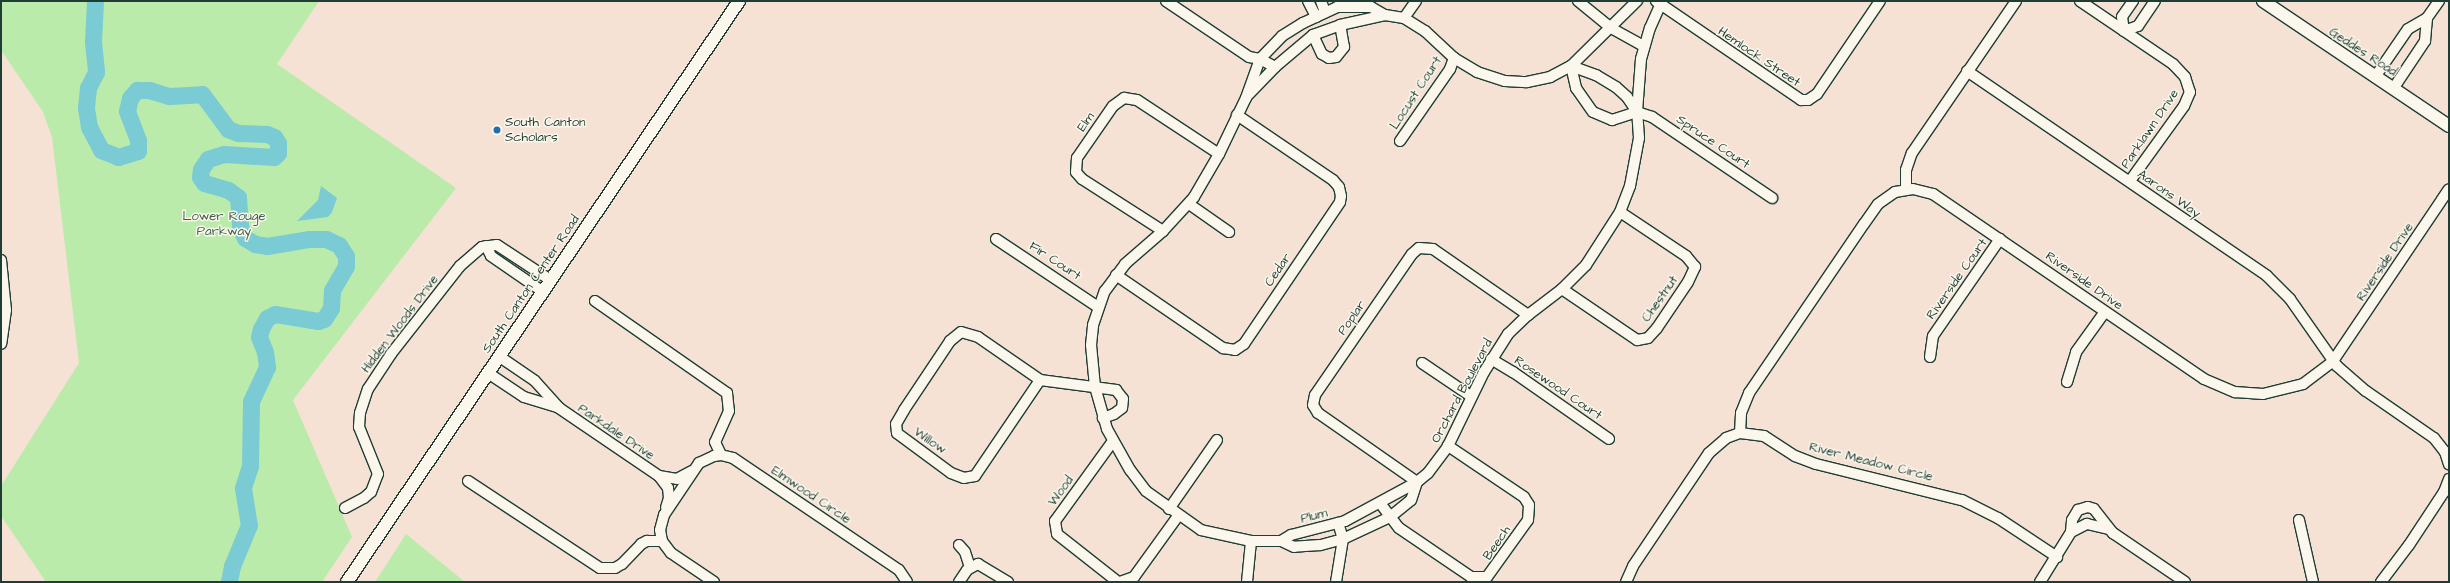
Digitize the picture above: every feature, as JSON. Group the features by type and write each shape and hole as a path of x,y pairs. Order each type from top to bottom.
{"main road":[{"name":"South Canton Center Road","path":"347,582 739,1"},
{"name":"Geddes Road","path":"2263,1 2449,126"}],"street":[{"path":"1308,1 1321,14 1328,28"},
{"path":"1321,1 1321,14"},
{"path":"1404,18 1416,1"},
{"path":"1578,1 1611,28 1644,46"},
{"name":"Orchard Boulevard","path":"1417,482 1411,500 1390,517 1343,539 1294,547 1281,542 1251,541 1201,530 1178,516 1146,491 1113,441 1103,418 1095,387 1091,345 1098,307 1116,275 1134,255 1163,231 1189,204 1219,154 1246,98 1260,59 1282,36 1321,14 1337,7 1371,7 1385,15 1404,18 1432,36 1454,58 1476,72 1506,82 1542,80 1571,66 1637,1"},
{"name":"Hemlock Street","path":"1659,2 1796,98 1808,100 1817,94 1880,1"},
{"path":"1626,582 1633,566 1709,453 1726,438 1740,433 1741,413 1749,393 1864,224 1883,199 1906,189 1906,170 1912,153 2016,1"},
{"name":"Parklawn Drive","path":"2080,1 2173,64 2185,77 2190,92 2184,106 2130,181"},
{"path":"2133,1 2122,17 2124,31 2138,26 2155,1"},
{"path":"2375,77 2408,28 2427,18 2439,1"},
{"path":"1166,2 1249,57 1260,59 1275,66"},
{"name":"Orchard Boulevard","path":"1338,523 1380,503 1417,482 1435,465 1448,446 1491,359 1508,334 1528,315 1562,289 1586,265 1620,212 1636,162 1638,138 1637,112 1644,46 1659,2"},
{"name":"Orchard Boulevard","path":"1246,98 1275,66 1313,36 1328,28 1385,15"},
{"path":"2393,89 2425,41 2427,18"},
{"path":"1313,36 1322,54 1329,58 1336,57 1344,47 1340,25"},
{"name":"Locust Court","path":"1400,141 1450,69 1454,58"},
{"path":"1571,66 1596,74 1616,87 1627,97 1637,112 1612,120 1593,112 1576,88 1571,66"},
{"name":"Aarons Way","path":"1967,71 2130,181 2276,284 2333,361 2366,391 2434,438"},
{"name":"Elm","path":"1163,231 1082,179 1076,172 1077,158 1113,106 1124,98 1137,100 1219,154"},
{"name":"Spruce Court","path":"1637,112 1652,117 1772,198"},
{"name":"Cedar","path":"1116,275 1223,348 1235,350 1244,344 1340,202 1341,196 1339,187 1333,180 1238,115"},
{"name":"Riverside Drive","path":"1906,189 1933,194 2000,239 2104,313 2204,379 2235,392 2263,394 2290,389 2315,377 2333,361 2449,189"},
{"path":"1189,204 1229,232"},
{"name":"Chestnut","path":"1562,289 1637,340 1648,338 1657,328 1688,282 1695,267 1686,256 1620,212"},
{"name":"Fir Court","path":"996,238 1098,307"},
{"name":"Riverside Court","path":"1930,357 1933,336 2000,239"},
{"path":"542,291 491,256 486,246 497,245 550,279"},
{"name":"Hidden Woods Drive","path":"345,508 364,498 371,492 378,474 359,427 361,407 368,389 435,296 460,266 486,246"},
{"name":"Poplar","path":"1417,482 1318,413 1313,405 1315,395 1412,254 1419,248 1433,249 1528,315"},
{"path":"1,260 6,310 1,344"},
{"path":"595,301 726,393 729,411 715,442 721,455 705,459 694,470 664,515"},
{"path":"2066,382 2076,352 2104,313"},
{"name":"Willow","path":"1040,380 975,476 964,478 951,473 897,433 896,424 904,410 950,341 961,332 978,337 1040,380 1116,390 1124,399 1122,408 1114,414 1103,418"},
{"name":"Parkdale Drive","path":"500,357 535,381 559,408 659,476"},
{"name":"Rosewood Court","path":"1491,359 1513,372 1609,439"},
{"path":"1422,363 1472,398"},
{"name":"Parkdale Drive","path":"488,373 524,397 559,408"},
{"name":"River Meadow Circle","path":"1740,433 1764,436 1795,456 1816,464 1962,500 1998,518 2056,557"},
{"path":"2434,438 2449,444"},
{"path":"2434,438 2446,452 2449,464"},
{"path":"1169,509 1217,440"},
{"name":"Wood","path":"1113,441 1056,521 1057,534 1119,582 1134,577 1178,516"},
{"name":"Beech","path":"1380,503 1399,528 1472,577 1482,579 1492,573 1528,520 1529,505 1524,497 1448,446"},
{"name":"Elmwood Circle","path":"721,455 733,458 892,566 907,582"},
{"path":"659,476 677,479 694,470"},
{"path":"659,476 666,483 669,493 660,530 662,541 671,553 714,582"},
{"path":"468,481 600,568 615,568 622,564 641,544 647,541 662,541"},
{"path":"2381,582 2409,545 2449,482"},
{"path":"2040,582 2071,532 2074,515 2078,510 2088,507 2099,512 2109,529"},
{"path":"2299,520 2313,582"},
{"name":"Plum","path":"1281,542 1291,535 1338,523 1343,539"},
{"path":"2071,532 2087,524 2109,529 2186,582"},
{"path":"1336,582 1343,539"},
{"path":"1247,582 1251,541"},
{"path":"959,545 965,552 970,567"},
{"path":"959,582 970,567 984,566 1008,582"}],"green space":[{"name":"Lower Rouge Parkway","path":"1,1 319,1 277,64 456,188 293,400 352,537 322,582 46,582 1,516 1,486 79,363 52,137 43,112 1,50"},
{"path":"406,534 465,582 375,582"}],"water":[{"path":"321,186 337,198 332,212 328,217 297,221 318,200"}],"waterway":[{"path":"95,1 93,42 96,72 88,88 86,108 89,127 101,150 118,157 138,151 138,140 127,111 130,98 137,90 149,90 169,96 202,94 228,129 238,133 267,134 274,137 278,143 278,153 274,157 224,154 208,159 201,169 200,177 204,183 228,190 238,197 240,227 245,238 255,244 267,246 309,239 326,239 339,245 346,256 346,266 332,290 331,308 324,319 318,321 275,314 267,318 261,329 259,337 265,352 267,367 251,402 250,466 243,488 249,525 232,566 229,582"}],"place":[{"name":"South Canton Scholars","path":"497,130"}]}
